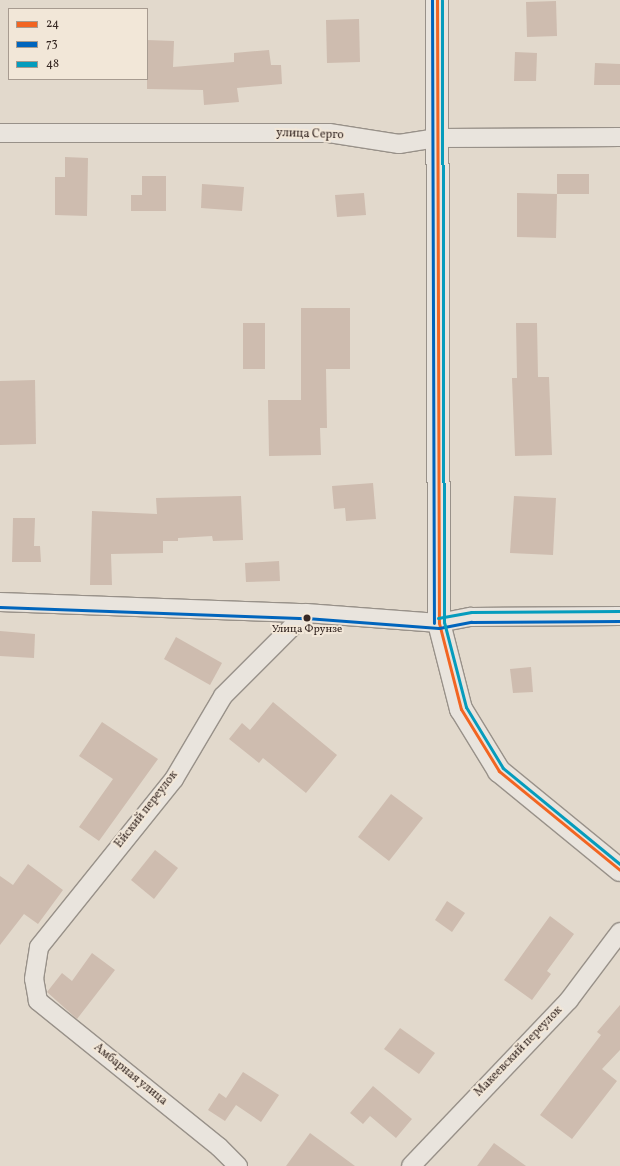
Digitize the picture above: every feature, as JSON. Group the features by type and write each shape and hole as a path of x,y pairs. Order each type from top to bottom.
{"street":[{"path":"436,0 438,138 439,623 461,709 499,771 620,870"},
{"name":"улица Серго","path":"0,133 330,134 399,144 438,138 620,137"},
{"path":"0,602 306,613 439,623 471,617 620,616"},
{"name":"Ейский переулок","path":"34,979 39,947 174,779 223,696 306,613"},
{"name":"Макеевский переулок","path":"411,1166 569,1000 620,932"},
{"name":"Амбарная улица","path":"34,979 38,1001 219,1147 238,1166"}],"building":[{"path":"556,1 557,36 527,37 526,2"},
{"path":"359,19 360,62 327,63 326,20"},
{"path":"148,40 174,41 173,67 234,62 234,53 269,50 271,65 281,65 282,84 237,88 239,102 204,105 203,90 147,89"},
{"path":"515,52 537,53 536,81 514,81"},
{"path":"595,63 620,64 620,85 594,85"},
{"path":"65,157 88,158 87,216 55,215 55,177 65,177"},
{"path":"557,174 589,174 589,194 557,194"},
{"path":"142,176 166,176 166,211 131,211 131,195 142,195"},
{"path":"202,184 244,187 242,211 201,208"},
{"path":"364,193 366,215 337,217 335,195"},
{"path":"517,193 557,194 556,238 517,237"},
{"path":"301,308 350,308 350,369 326,369 327,428 320,428 321,455 269,456 268,400 301,400"},
{"path":"243,323 265,323 265,369 243,369"},
{"path":"516,323 537,323 538,377 549,377 552,455 515,456 512,378 517,378"},
{"path":"35,380 36,444 0,445 0,381"},
{"path":"373,483 376,519 346,521 345,508 334,509 332,486"},
{"path":"241,496 243,540 213,541 212,536 178,538 178,541 163,541 163,553 111,554 112,585 90,585 92,511 157,514 156,498"},
{"path":"514,496 556,498 553,555 510,553"},
{"path":"13,518 35,518 34,546 40,546 41,562 12,562"},
{"path":"279,561 280,581 246,582 245,563"},
{"path":"0,631 35,634 34,658 0,656"},
{"path":"176,637 222,663 210,685 164,659"},
{"path":"531,667 533,692 513,693 510,669"},
{"path":"273,702 337,755 306,793 263,758 259,763 229,739 242,723 250,730"},
{"path":"102,722 158,759 99,841 79,827 113,779 79,756"},
{"path":"391,794 423,818 389,861 358,837"},
{"path":"155,850 178,868 154,899 131,880"},
{"path":"28,864 63,890 38,924 24,914 0,945 0,876 13,885"},
{"path":"447,901 465,913 452,932 435,920"},
{"path":"550,916 574,934 547,971 551,974 532,1000 504,980"},
{"path":"92,953 115,970 77,1019 47,992 62,973 72,981"},
{"path":"620,1005 620,1050 602,1069 617,1081 572,1139 540,1115 601,1035 597,1032"},
{"path":"400,1028 435,1053 419,1074 384,1049"},
{"path":"243,1072 279,1095 261,1122 236,1105 225,1121 208,1110 219,1093 226,1098"},
{"path":"373,1086 412,1119 396,1138 370,1116 363,1124 350,1113"},
{"path":"310,1133 355,1166 286,1166"},
{"path":"494,1143 526,1166 477,1166"}],"transit line":[{"name":"73","path":"432,0 434,623"},
{"name":"24","path":"437,0 439,623 461,709 499,771 620,870"},
{"name":"48","path":"442,0 444,622 466,707 503,768 620,864"},
{"name":"73","path":"0,607 306,618 439,628 471,622 620,621"},
{"name":"48","path":"438,618 471,612 620,611"}],"place":[{"name":"Улица Фрунзе","path":"307,618"}]}
